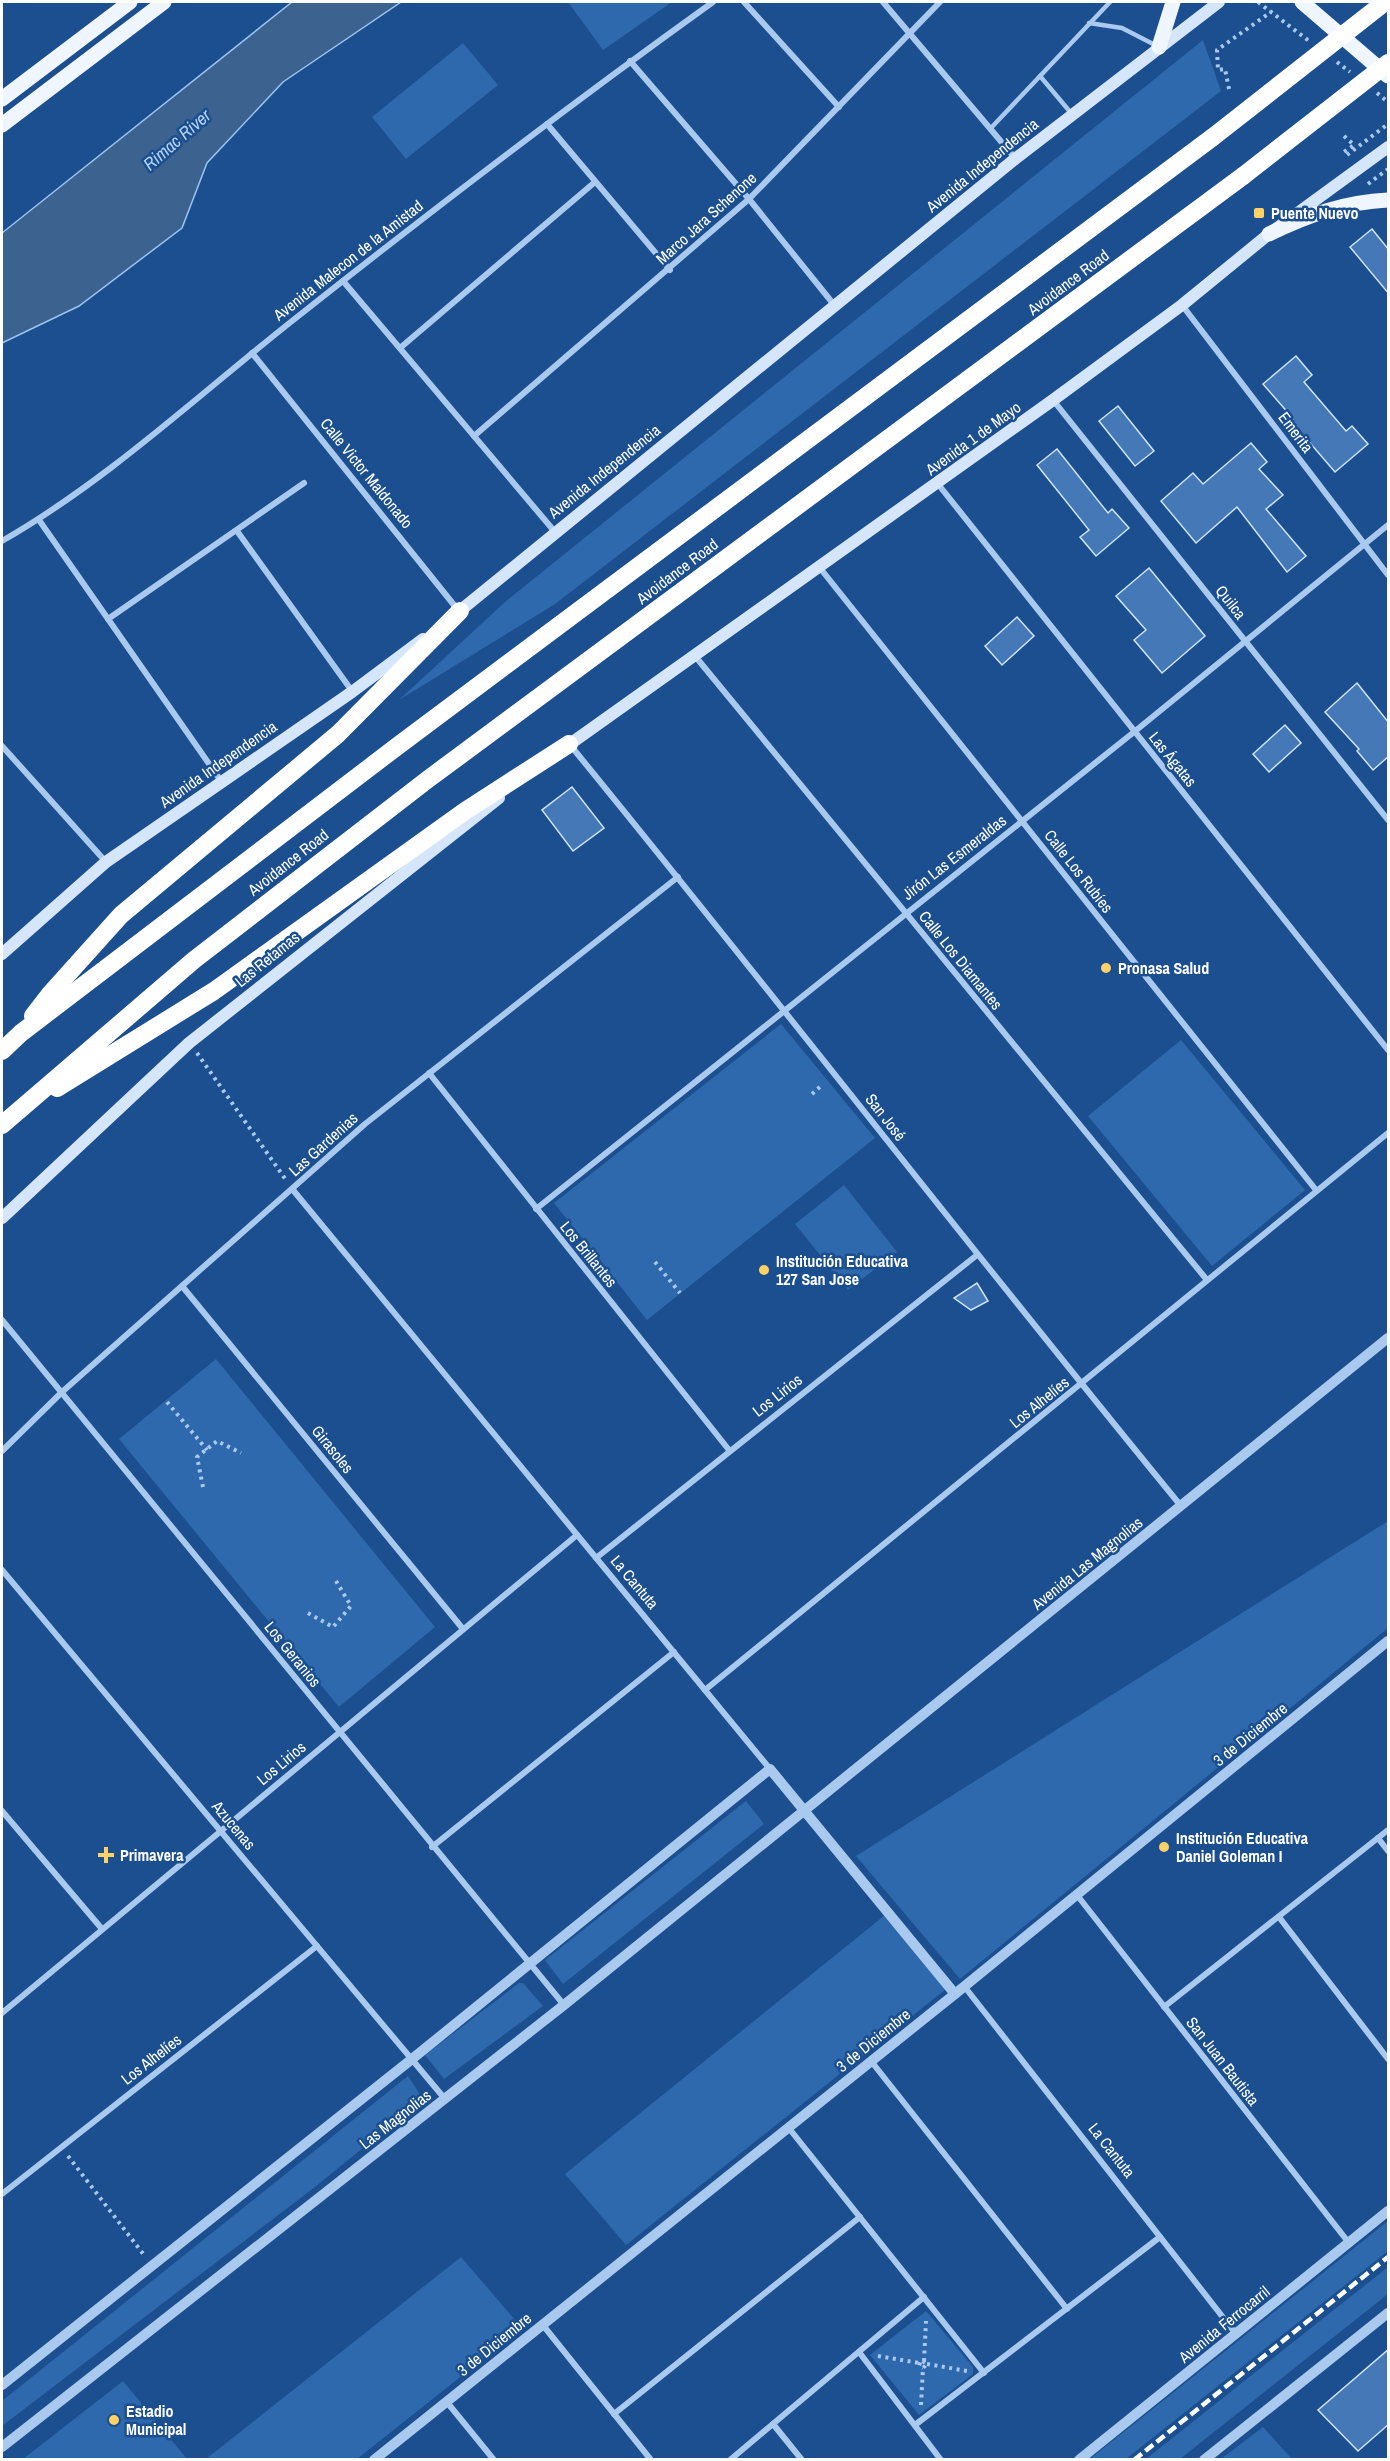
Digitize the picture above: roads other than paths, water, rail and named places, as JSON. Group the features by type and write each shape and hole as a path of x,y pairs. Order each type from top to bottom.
{"highway":[{"name":"Avoidance Road","path":"2,1051 21,1033 399,744 1213,137 1384,2"},
{"name":"Avoidance Road","path":"4,1122 194,960 427,780 1244,176 1389,63"},
{"path":"21,1033 50,994 121,915 338,734 460,611"},
{"path":"4,1122 214,991 465,810 569,744"}],"main road":[{"path":"2,99 130,2"},
{"path":"2,125 164,2"},
{"path":"1159,47 1173,2"},
{"name":"Avenida Independencia","path":"2,954 106,862 352,692 460,611 1015,159 1220,2"},
{"path":"1302,2 1389,76"},
{"name":"Avenida 1 de Mayo","path":"569,744 938,484 1182,305 1269,234 1389,147"},
{"path":"1269,234 1301,218 1334,208 1389,200"},
{"name":"Las Retamas","path":"2,1218 189,1043 569,744"}],"street":[{"name":"Avenida Malecon de la Amistad","path":"2,542 39,520 151,436 343,281 547,124 713,2"},
{"path":"744,2 839,108"},
{"path":"883,2 1015,159"},
{"name":"Marco Jara Schenone","path":"474,436 670,270 749,199 940,2"},
{"path":"630,62 749,199 835,306"},
{"path":"547,124 670,270"},
{"path":"400,348 595,182"},
{"path":"343,281 555,532"},
{"name":"Emerita","path":"1182,305 1389,575"},
{"name":"Calle Victor Maldonado","path":"252,353 460,611"},
{"name":"Quilca","path":"1053,400 1389,820"},
{"path":"108,619 304,483"},
{"name":"Las Ágatas","path":"938,484 1389,1050"},
{"path":"39,520 222,782"},
{"name":"Jirón Las Esmeraldas","path":"536,1209 905,912 1134,732 1389,525"},
{"path":"237,531 352,692"},
{"name":"Calle Los Rubíes","path":"820,568 1316,1190"},
{"name":"Calle Los Diamantes","path":"695,656 1207,1280"},
{"name":"San José","path":"569,744 785,1010 977,1255 1181,1506"},
{"path":"2,746 106,862"},
{"name":"Las Gardenias","path":"2,1450 63,1392 365,1124 678,877"},
{"name":"Los Brillantes","path":"429,1073 729,1450"},
{"name":"Los Alhelíes","path":"705,1690 1082,1385 1389,1132"},
{"name":"La Cantuta","path":"293,1190 955,1994"},
{"name":"Los Lirios","path":"596,1558 977,1255"},
{"name":"Girasoles","path":"182,1286 463,1629"},
{"name":"Los Geranios","path":"2,1320 432,1847 564,2005"},
{"name":"Avenida Las Magnolias","path":"804,1811 1389,1338"},
{"name":"Los Lirios","path":"2,2013 577,1535"},
{"name":"Azucenas","path":"2,1570 445,2099"},
{"name":"3 de Diciembre","path":"374,2460 955,1994 1389,1641"},
{"path":"432,1847 674,1652"},
{"path":"2,2385 412,2059 770,1769"},
{"path":"2,1811 102,1929"},
{"name":"Las Magnolias","path":"2,2447 564,2005 804,1811"},
{"path":"1164,2007 1389,1830"},
{"path":"1378,1838 1389,1851"},
{"name":"San Juan Bautista","path":"1076,1894 1349,2244"},
{"path":"1279,1917 1389,2059"},
{"name":"Los Alhelíes","path":"2,2194 317,1946"},
{"name":"La Cantuta","path":"964,1986 1236,2334"},
{"path":"871,2061 1067,2309"},
{"path":"788,2127 984,2373"},
{"name":"Avenida Ferrocarril","path":"1079,2460 1389,2211"},
{"path":"614,2414 860,2217"},
{"path":"915,2425 1160,2237"},
{"path":"730,2460 924,2297"},
{"path":"1204,2460 1389,2313"},
{"path":"542,2324 651,2460"},
{"path":"859,2352 941,2460"},
{"path":"446,2401 494,2460"},
{"path":"773,2424 802,2460"}],"lane":[{"path":"990,129 1110,2"},
{"path":"1089,23 1122,28 1159,47"},
{"path":"1040,76 1072,115"}],"water":[{"name":"Rimac River","path":"292,2 401,2 283,82 207,163 182,228 79,306 2,343 2,233"}],"railway":[{"path":"1134,2460 1388,2257"}],"place":[{"name":"Puente Nuevo","path":"1259,213"},
{"name":"Pronasa Salud","path":"1106,968"},
{"name":"Institución Educativa 127 San Jose","path":"764,1270"},
{"name":"Institución Educativa Daniel Goleman I","path":"1164,1847"},
{"name":"Primavera","path":"106,1855"},
{"name":"Estadio Municipal","path":"114,2420"}]}
